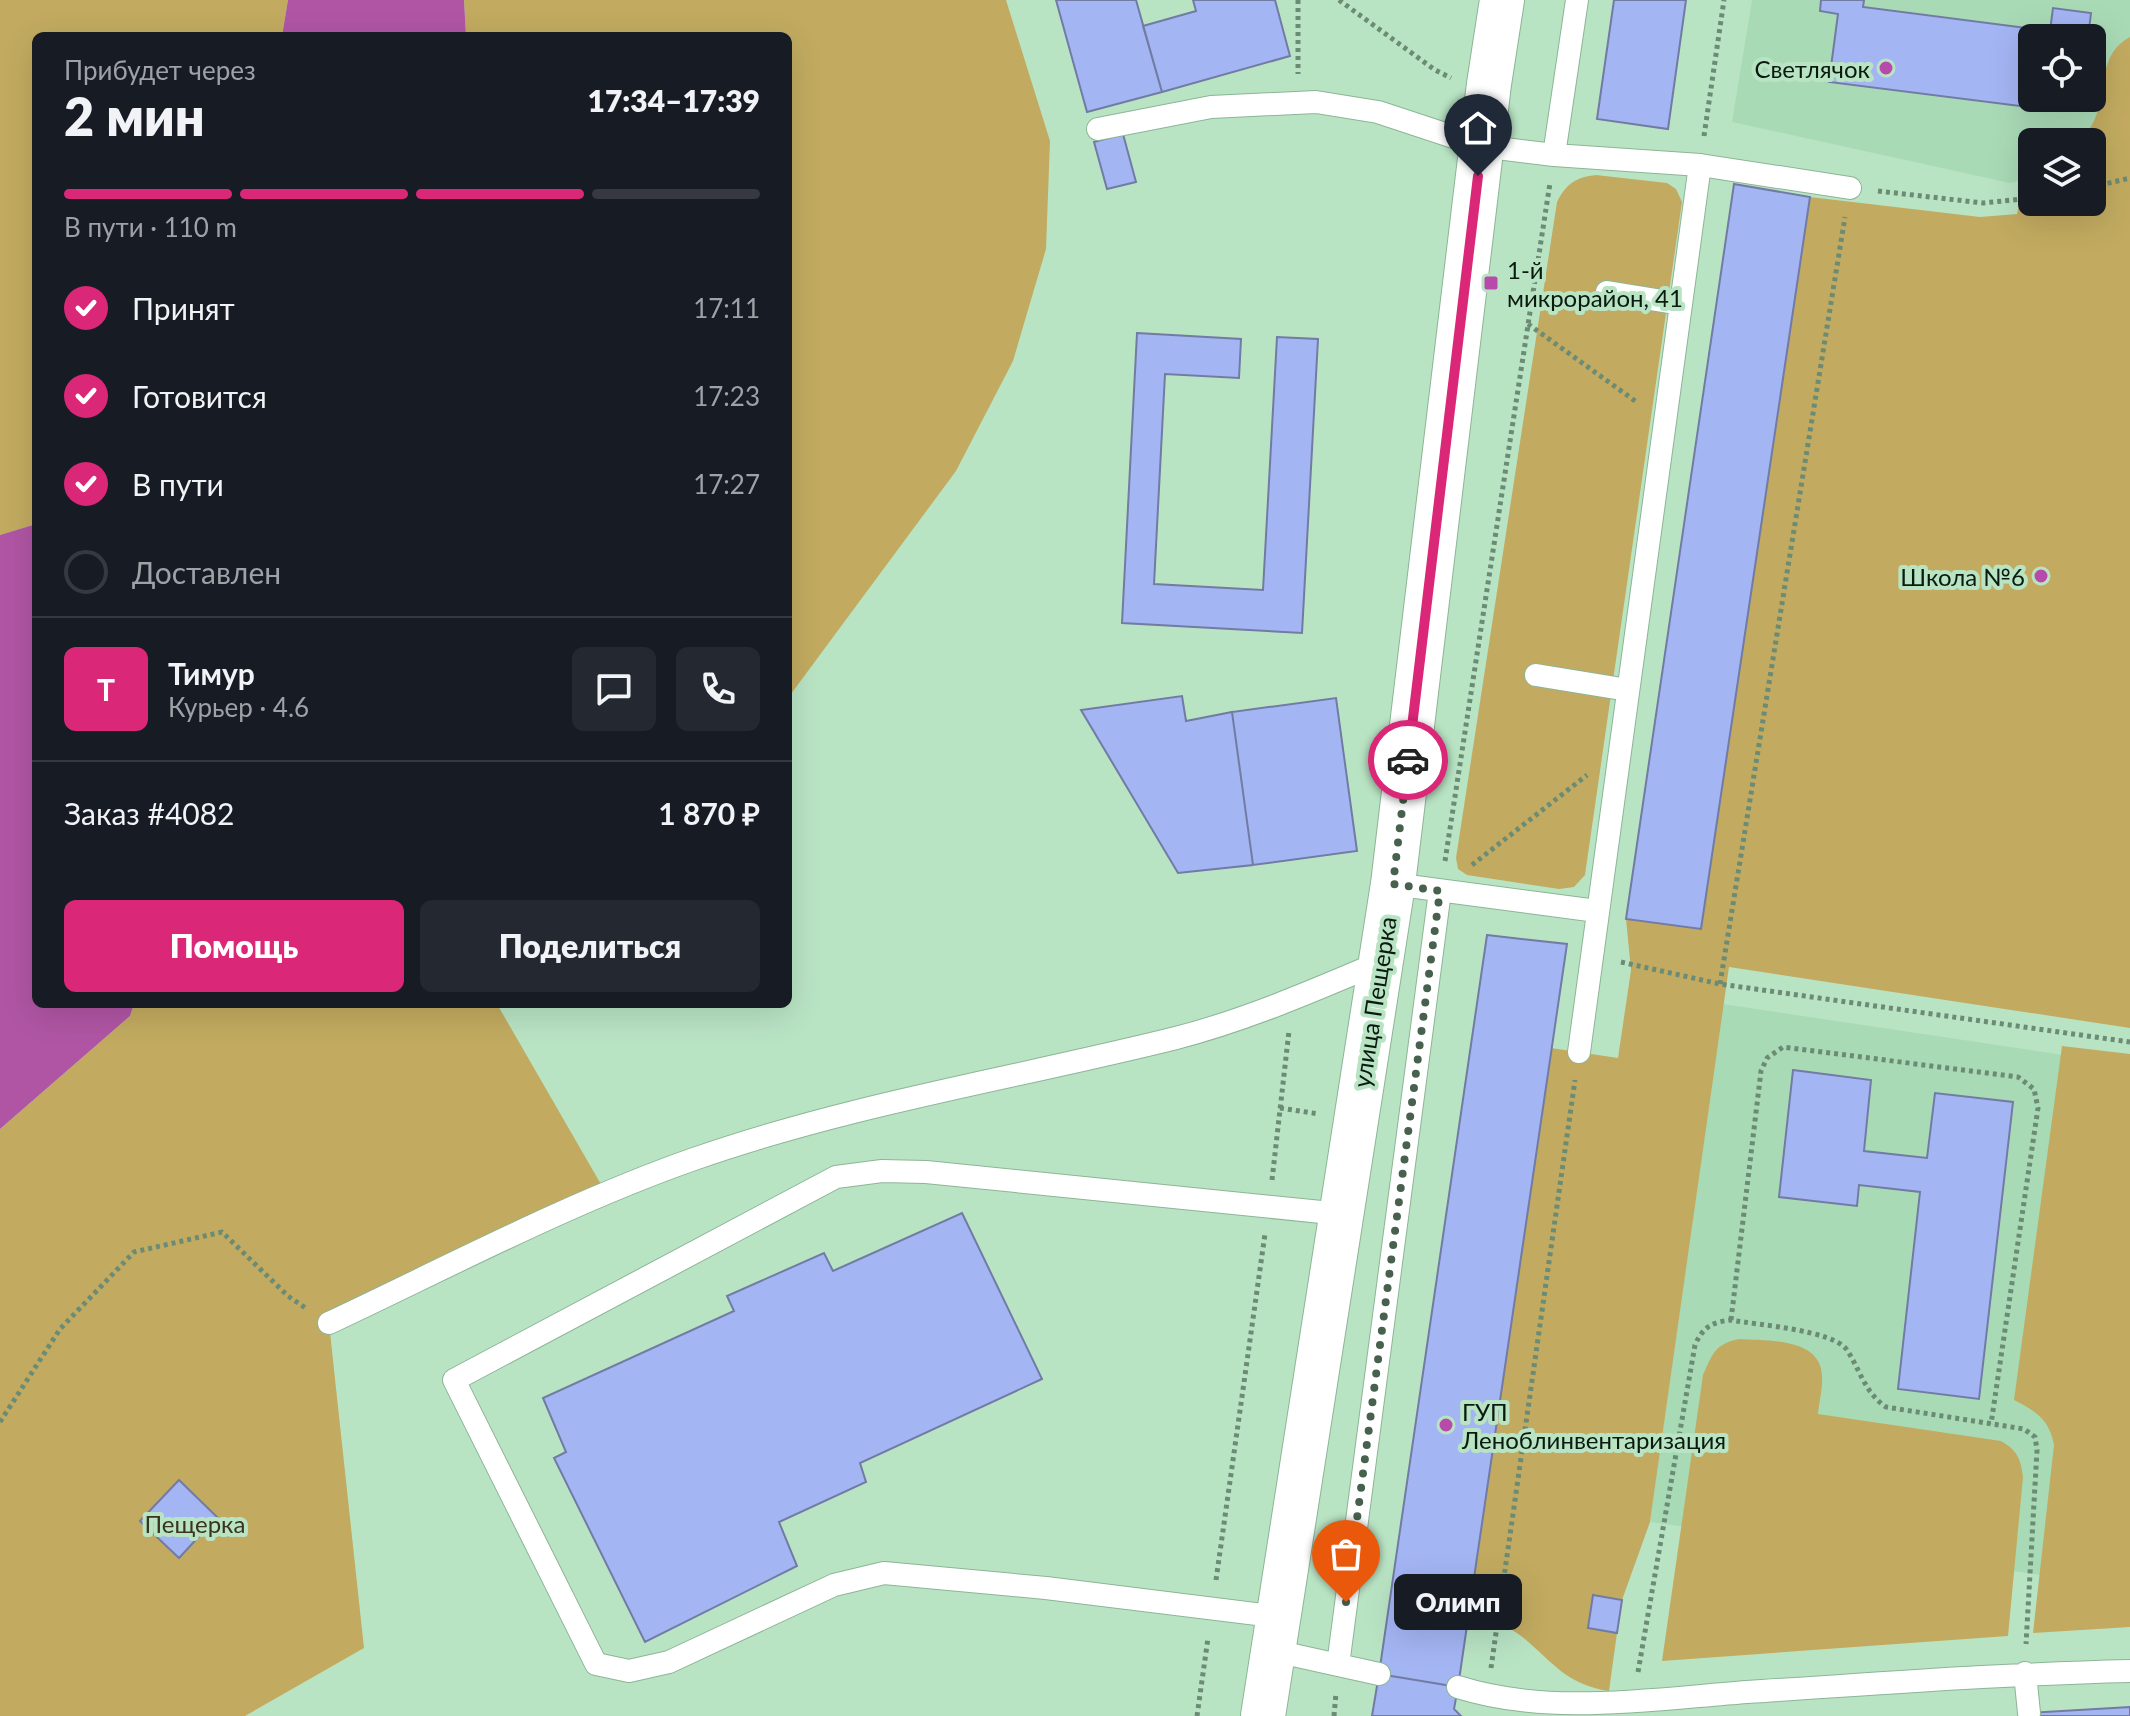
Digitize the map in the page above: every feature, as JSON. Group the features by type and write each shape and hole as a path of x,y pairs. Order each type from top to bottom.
{"street":[{"name":"улица Пещерка","path":"1263,1716 1393,884 1481,146 1502,0"}],"lane":[{"path":"1554,155 1577,0"},
{"path":"1098,129 1211,107 1316,102 1378,112 1481,146 1554,155 1700,165 1850,188"},
{"path":"1579,1052 1700,165"},
{"path":"1607,292 1681,304"},
{"path":"1536,675 1628,690"},
{"path":"1393,884 1597,911"},
{"path":"1338,1665 1440,891"},
{"path":"329,1323 606,1193 695,1158 881,1104 1179,1037 1381,962"},
{"path":"1341,1214 926,1172 882,1171 836,1177 454,1380 596,1664 629,1671 669,1662 834,1585 884,1573 1212,1608 1278,1634 1338,1665 1379,1674"},
{"path":"1458,1687 1486,1696 1575,1704 2025,1673 2130,1671"},
{"path":"2025,1673 2029,1713"}],"path":[{"path":"1298,0 1298,103"},
{"path":"1339,0 1435,70 1455,80 1489,84"},
{"path":"1700,165 1724,0"},
{"path":"1440,891 1554,155"},
{"path":"2106,184 2130,178"},
{"path":"1720,984 1850,188 1983,203 2018,199"},
{"path":"1528,324 1665,423"},
{"path":"1440,891 1620,748"},
{"path":"1593,956 1720,984 2130,1042"},
{"path":"1197,1716 1268,1207 1293,997"},
{"path":"1731,1320 1761,1071 1767,1058 1783,1047 2018,1077 2034,1089 2038,1108 1991,1424"},
{"path":"1486,1696 1579,1052"},
{"path":"0,1422 60,1329 134,1252 222,1232 288,1296 329,1323"},
{"path":"1633,1700 1695,1345 1701,1330 1715,1321 1731,1320 1830,1337 1845,1346 1873,1398 1886,1407 2024,1429 2035,1437 2037,1450 2025,1673"}],"shaded area":[{"path":"288,0 464,0 466,32 283,32"},
{"name":"Светлячок","path":"1752,0 2130,0 2130,156 2106,147 2106,128 2018,128 2018,181 2010,183 1732,122"},
{"path":"32,525 32,1008 133,1008 130,1016 0,1129 0,535"},
{"path":"1723,1004 2130,1065 2130,1587 1650,1522"}],"green space":[{"path":"0,0 288,0 283,32 32,32 32,525 0,535"},
{"path":"464,0 1006,0 1050,141 1046,249 1013,361 956,471 792,693 792,32 466,32"},
{"path":"2130,37 2130,1028 1729,967 1650,1522 1622,1600 1593,1596 1588,1628 1617,1633 1609,1691 1595,1688 1572,1679 1512,1630 1469,1608 1551,1048 1618,1058 1631,970 1626,919 1701,928 1810,197 1980,217 2017,214 2018,209 2018,216 2106,216 2106,128 2090,128 2097,112 2106,112 2106,70 2117,47"},
{"path":"1596,175 1667,183 1676,189 1682,202 1585,875 1574,887 1559,889 1467,875 1458,869 1456,858 1557,202 1572,182"},
{"name":"Пещерка","path":"133,1008 499,1008 606,1193 329,1323 364,1648 245,1716 0,1716 0,1129 130,1016"},
{"path":"2062,1046 2130,1054 2130,1627 2033,1633 2054,1445 2041,1417 2014,1400"},
{"path":"1739,1339 1777,1341 1813,1354 1822,1376 1818,1414 2001,1441 2011,1448 2019,1460 2023,1477 2008,1636 1662,1661 1703,1375 1716,1351"}],"building":[{"path":"1056,0 1136,0 1162,92 1087,112"},
{"path":"1193,0 1275,0 1290,56 1162,92 1143,26 1196,11"},
{"path":"1614,0 1686,0 1668,129 1597,119"},
{"path":"1821,0 1864,0 1863,7 2018,27 2018,106 1829,82 1838,14 1820,11"},
{"path":"2053,8 2091,13 2090,24 2051,24"},
{"path":"1123,134 1136,182 1107,189 1094,142"},
{"path":"1734,184 1810,197 1701,929 1626,919"},
{"path":"1137,333 1241,339 1239,378 1165,374 1154,584 1263,590 1277,337 1318,339 1302,633 1122,623"},
{"path":"1182,696 1186,721 1232,712 1253,865 1178,873 1081,710"},
{"path":"1336,698 1357,851 1253,865 1232,712"},
{"path":"1487,935 1567,944 1458,1687 1379,1674"},
{"path":"1793,1070 1871,1080 1864,1151 1927,1158 1935,1093 2013,1102 1979,1399 1898,1389 1920,1192 1859,1185 1857,1206 1779,1197"},
{"path":"962,1213 1042,1379 860,1463 866,1482 779,1522 797,1566 645,1642 554,1458 566,1452 543,1398 734,1311 727,1296 824,1253 833,1271"},
{"path":"179,1480 217,1517 179,1558 140,1521"},
{"path":"1593,1595 1622,1600 1617,1633 1588,1628"},
{"path":"1379,1674 1458,1687 1454,1709 1461,1716 1372,1716"},
{"path":"2130,1707 2130,1716 2029,1716 2029,1713"}],"way so far":[{"path":"1346,1602 1440,891 1393,884 1408,760"}],"place":[{"name":"Светлячок","path":"1886,68"},
{"name":"1-й микрорайон, 41","path":"1491,283"},
{"name":"Школа №6","path":"2041,576"},
{"name":"ГУП Леноблинвентаризация","path":"1446,1425"},
{"name":"Олимп","path":"1346,1602"}],"route":[{"path":"1408,760 1478,176"}]}
